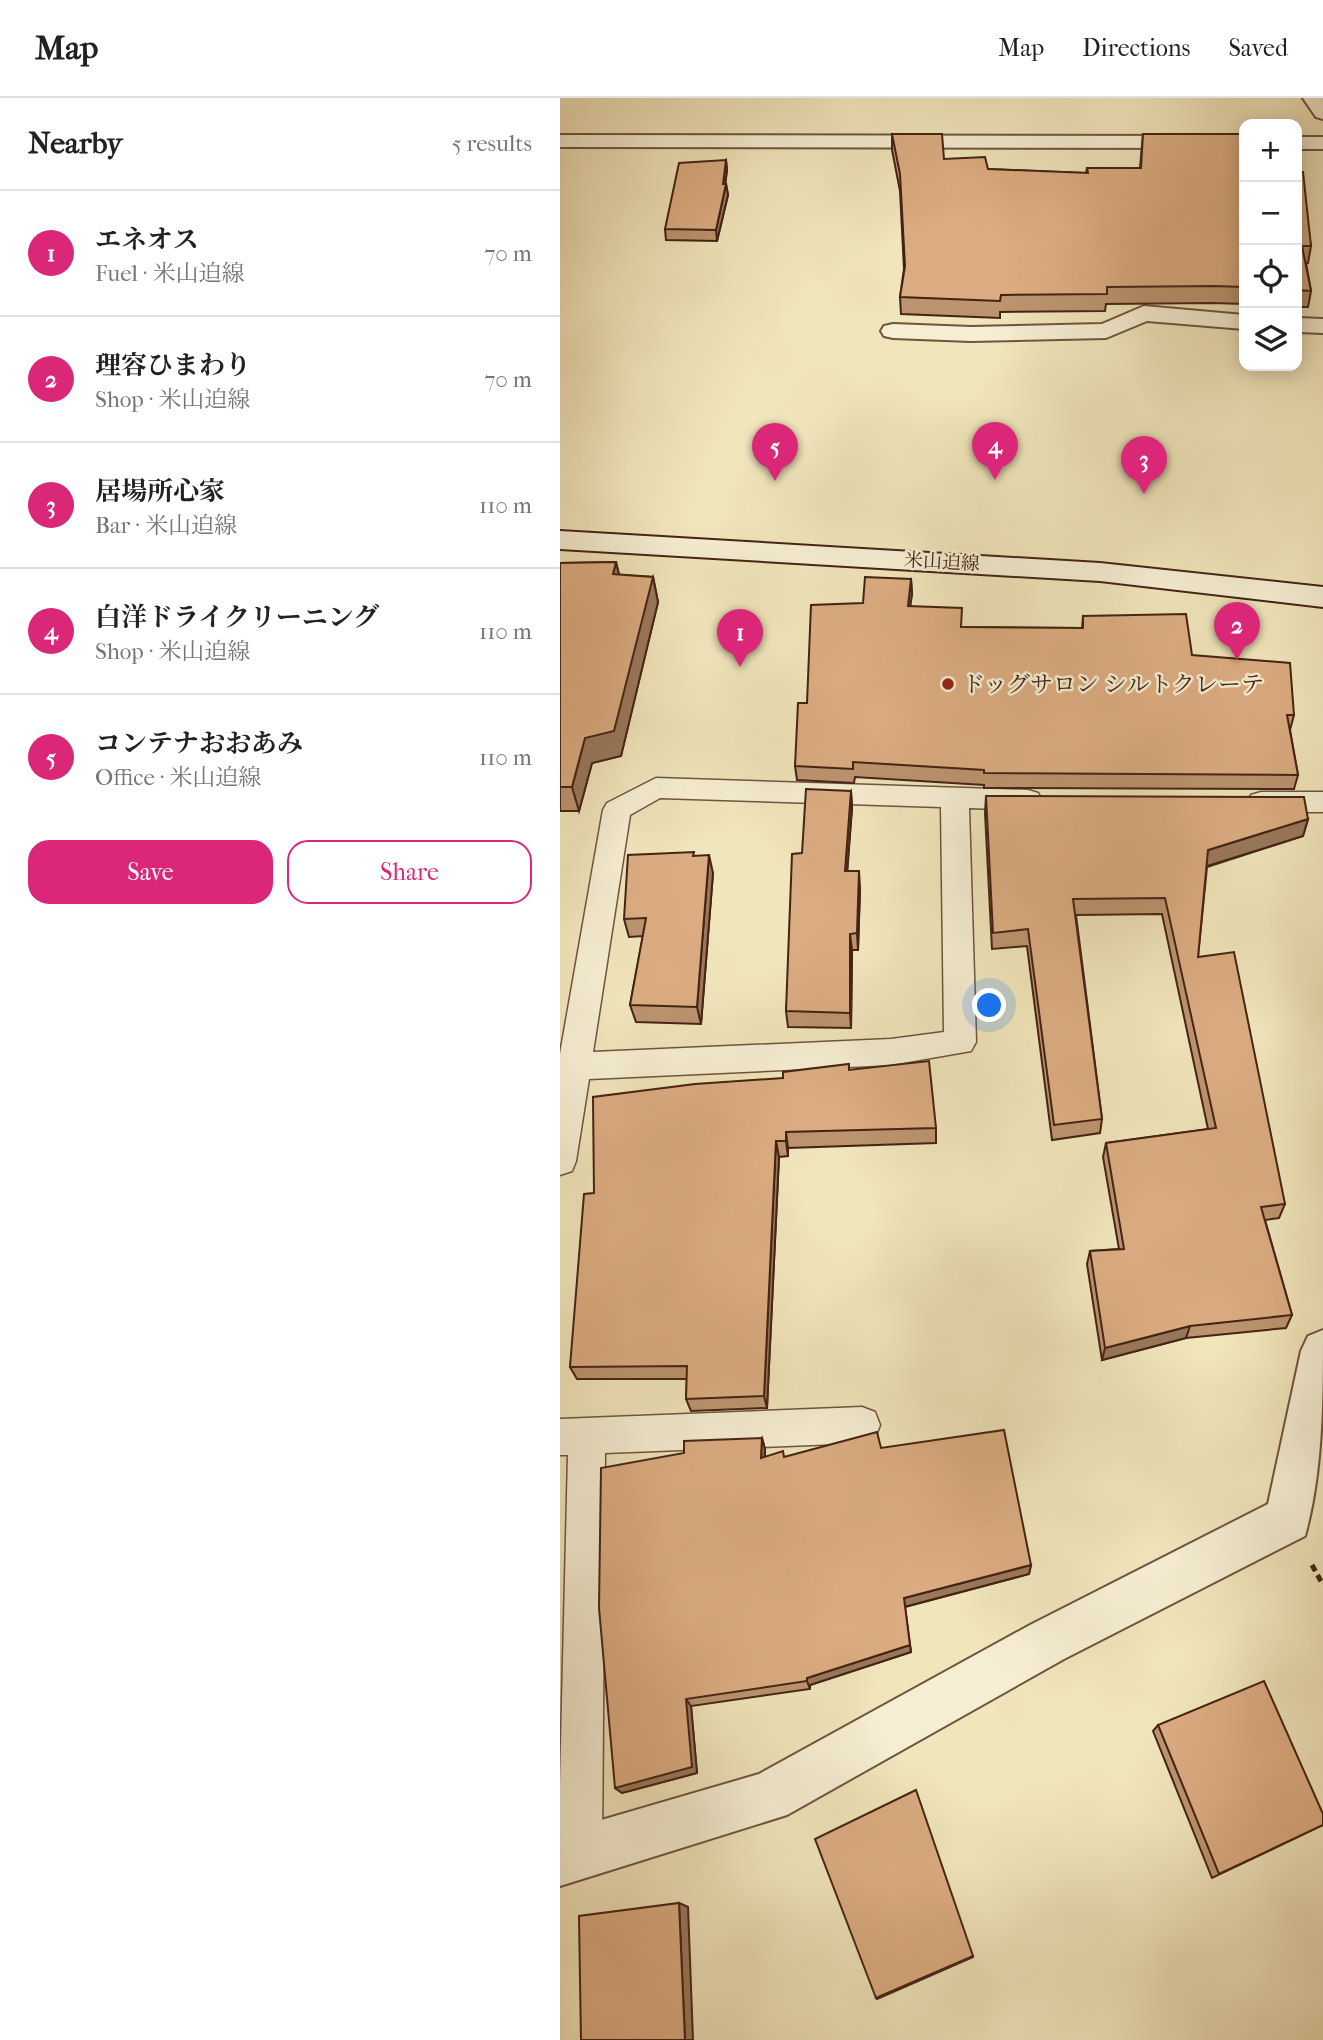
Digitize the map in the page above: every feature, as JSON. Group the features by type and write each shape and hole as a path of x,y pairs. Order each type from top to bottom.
{"street":[{"path":"1313,98 1323,113"},
{"path":"560,141 1239,142"},
{"path":"1302,143 1323,143"},
{"path":"893,331 971,334 1106,331 1144,313 1239,322"},
{"path":"1302,325 1323,326"},
{"name":"米山迫線","path":"560,540 1100,572 1323,597"},
{"path":"570,1856 769,1797 1047,1642 1288,1519 1323,1351"}],"lane":[{"path":"560,1161 567,1067 617,810 656,788 956,800 1051,801"},
{"path":"567,1067 891,1052 960,1042 956,800"},
{"path":"1228,802 1323,802"},
{"path":"570,1856 573,1437 862,1425"}],"building":[{"path":"892,134 942,134 944,159 985,157 988,169 1088,173 1087,168 1141,168 1143,134 1239,134 1239,287 1107,287 1107,294 1001,295 1000,301 900,297 905,266 900,174"},
{"path":"726,160 723,184 726,184 716,230 665,229 679,163"},
{"path":"1302,172 1303,172 1311,246 1302,246"},
{"path":"1302,246 1311,291 1302,290"},
{"path":"616,562 613,574 653,577 614,731 585,738 572,787 560,787 560,563"},
{"path":"865,577 911,579 908,606 962,608 961,627 1083,628 1083,616 1186,614 1192,655 1290,663 1294,715 1287,715 1298,775 984,773 984,770 853,762 853,769 795,766 798,703 807,703 811,605 863,603"},
{"path":"806,789 851,791 845,871 859,871 857,933 850,934 850,1013 786,1011 792,854 802,853"},
{"path":"986,796 1304,797 1308,819 1208,850 1198,957 1234,952 1285,1204 1261,1207 1292,1315 1190,1326 1105,1348 1090,1251 1124,1249 1106,1143 1216,1128 1165,898 1073,899 1102,1119 1054,1125 1028,929 993,933"},
{"path":"694,852 693,856 709,855 697,1007 630,1005 646,918 624,919 628,855"},
{"path":"929,1061 936,1128 786,1132 786,1141 776,1141 764,1396 686,1399 687,1366 570,1367 584,1194 594,1193 593,1097 695,1084 783,1078 783,1072 849,1064 849,1070"},
{"path":"1004,1430 1031,1565 904,1598 910,1645 807,1678 807,1681 686,1699 692,1767 615,1788 599,1608 601,1468 684,1453 684,1441 762,1438 761,1458 783,1451 784,1457 877,1432 881,1448"},
{"path":"1264,1681 1323,1814 1323,1825 1219,1874 1158,1725"},
{"path":"916,1790 973,1956 876,1998 815,1839"},
{"path":"679,1903 685,2040 581,2040 579,1916"}],"place":[{"name":"白洋ドライクリーニング","path":"995,480"},
{"name":"コンテナおおあみ","path":"775,481"},
{"name":"居場所心家","path":"1144,494"},
{"name":"理容ひまわり","path":"1237,660"},
{"name":"エネオス","path":"740,667"},
{"name":"ドッグサロン シルトクレーテ","path":"948,684"}]}
